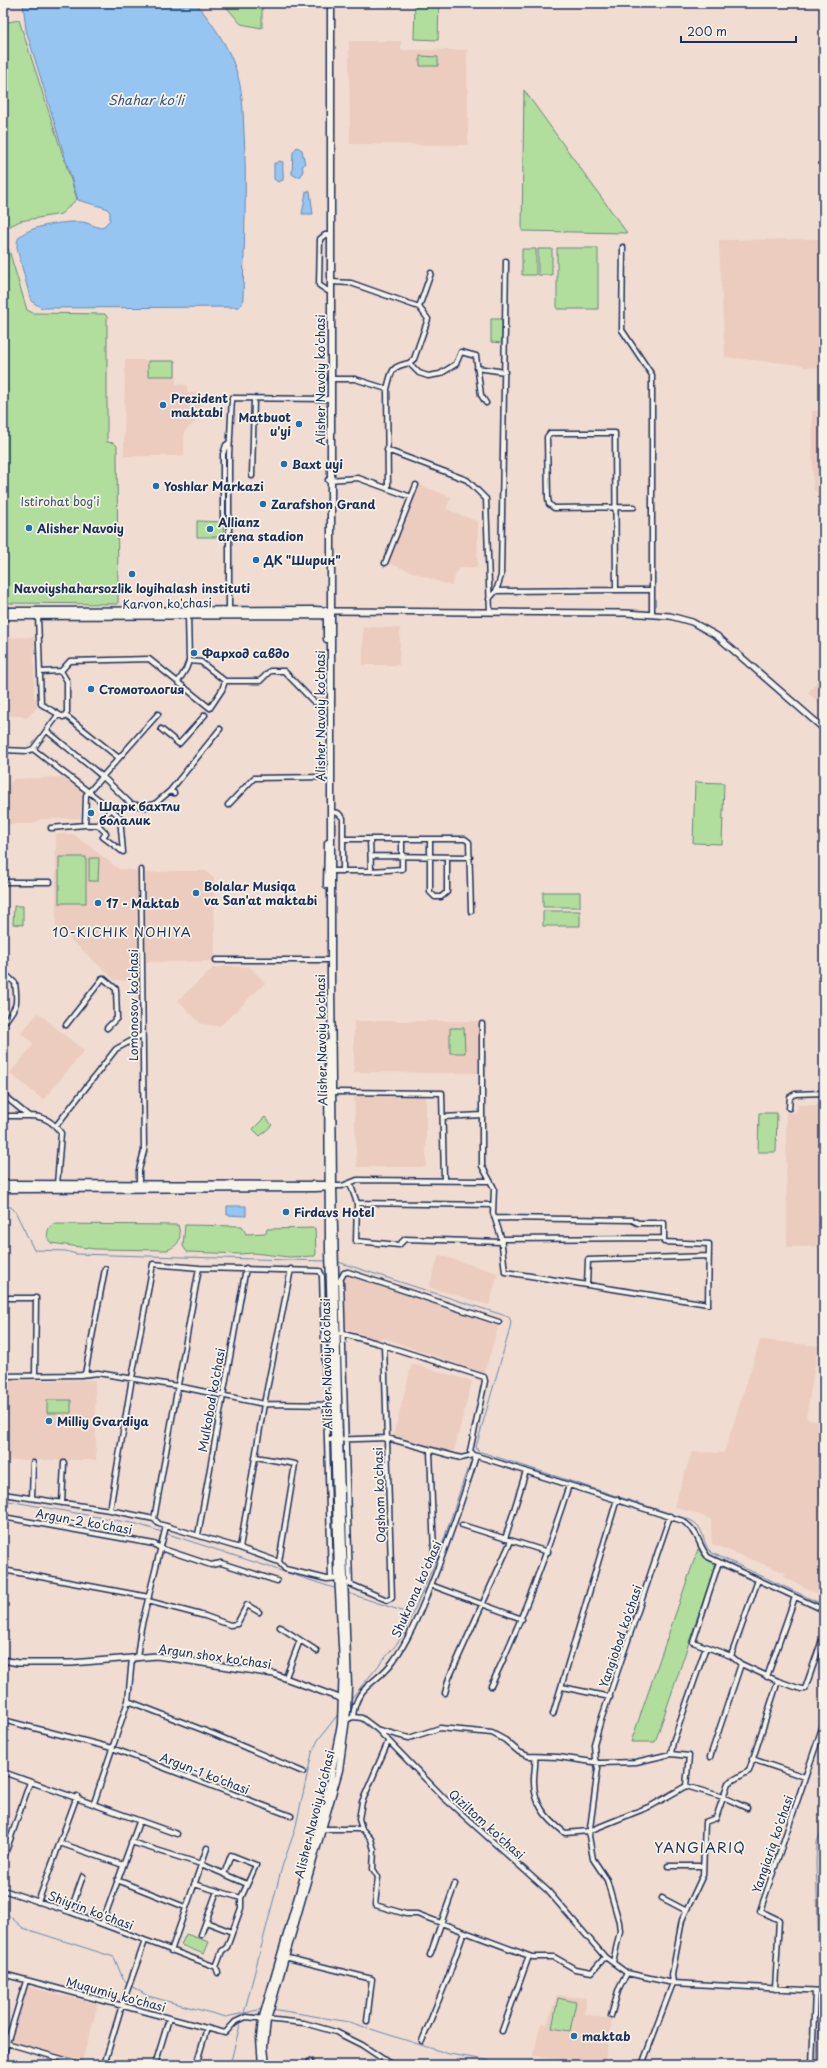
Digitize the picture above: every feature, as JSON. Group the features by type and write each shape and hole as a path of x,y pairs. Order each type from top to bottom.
{"main road":[{"name":"Alisher Navoiy ko'chasi","path":"328,3 330,37"},
{"name":"Alisher Navoiy ko'chasi","path":"262,2065 260,2038 264,2020 338,1770 348,1670 341,1582 330,1186 332,1092 327,960 332,812 329,480 330,37 332,3"},
{"name":"Alisher Navoiy ko'chasi","path":"330,212 328,235 330,287 330,399"},
{"path":"3,611 38,613"},
{"name":"Karvon ko'chasi","path":"3,616 38,613 330,613"},
{"name":"Alisher Navoiy ko'chasi","path":"330,613 327,777 329,904 328,1169 330,1186 328,1199 332,1255"},
{"path":"317,1186 326,1178 328,1169"},
{"path":"3,1184 57,1187"},
{"path":"3,1189 139,1186 330,1186"},
{"path":"317,1186 328,1199"},
{"name":"Alisher Navoiy ko'chasi","path":"264,2020 266,2065"}],"street":[{"path":"328,235 324,235 320,239 319,285 330,287 351,283 419,307 428,319 414,359 410,363 396,366 392,369 387,389 388,489"},
{"path":"623,247 622,330 652,375 652,614"},
{"path":"489,599 496,591 501,576 506,260"},
{"path":"419,307 431,273"},
{"path":"410,363 419,373 428,376 440,374 456,364 461,352 476,356 481,395 486,403"},
{"path":"477,368 505,372"},
{"path":"331,379 355,379 387,389"},
{"path":"229,612 230,442 232,398 330,399"},
{"path":"252,476 254,399"},
{"path":"616,590 616,508 615,433 550,433 547,437 549,504 554,508 616,508 634,507"},
{"path":"224,518 224,454 226,445 230,442"},
{"path":"387,450 467,480 486,499 490,612"},
{"path":"329,480 358,478 411,497"},
{"path":"385,563 416,485"},
{"path":"496,591 651,590"},
{"path":"178,682 189,661 188,612"},
{"path":"330,613 490,612 652,614 670,616 692,622 717,636 824,729"},
{"path":"38,613 41,704 62,717 64,715 119,758"},
{"path":"40,672 61,671 70,661 149,659 210,708 222,690 225,680"},
{"path":"189,661 201,662 225,680 260,681 270,671 284,671 314,702 328,702"},
{"path":"61,671 66,680 67,712 64,715"},
{"path":"86,825 86,795 158,714"},
{"path":"3,750 28,751 33,749 58,715"},
{"path":"161,729 179,744 205,715"},
{"path":"47,731 102,777 131,804 138,807 146,807 156,803 172,792 220,728"},
{"path":"33,749 90,791 120,817 122,852 103,837 106,833 98,825 51,828"},
{"path":"228,805 254,778 327,777"},
{"path":"98,825 111,809"},
{"path":"332,812 338,813 343,818 343,871"},
{"path":"343,839 465,839 469,842 471,911"},
{"path":"370,839 371,871"},
{"path":"331,871 401,870 403,867 402,839"},
{"path":"430,839 430,892 432,895 438,897 447,892 447,857"},
{"path":"370,856 470,857"},
{"name":"Lomonosov ko'chasi","path":"139,1186 139,1170 144,1151 141,870"},
{"path":"3,882 50,882"},
{"path":"216,960 327,960"},
{"path":"3,972 15,983 17,998 16,1006 3,1024"},
{"path":"66,1025 103,978 116,989 117,1018 108,1028"},
{"path":"482,1024 482,1166 488,1181 494,1188 495,1218 501,1240 505,1272 708,1304 709,1244 664,1242 664,1223 638,1223 632,1220 495,1218"},
{"path":"56,1126 116,1049 142,1035"},
{"path":"332,1092 442,1093 444,1180"},
{"path":"789,1108 790,1097 795,1094 824,1093"},
{"path":"3,1095 29,1116"},
{"path":"443,1117 482,1115"},
{"path":"3,1116 41,1116 56,1126 61,1133 57,1187"},
{"path":"330,1186 350,1183 357,1180 488,1181"},
{"path":"350,1183 357,1203 356,1241 399,1244 405,1239 501,1240 664,1238"},
{"path":"357,1203 494,1205"},
{"path":"588,1285 588,1260 709,1256"},
{"path":"110,1510 153,1264 198,1268 320,1270 323,1290 325,1378"},
{"path":"154,1519 198,1268"},
{"name":"Mulkobod ko'chasi","path":"198,1535 221,1396 246,1268"},
{"path":"85,1374 105,1269"},
{"path":"240,1548 264,1404 291,1269"},
{"path":"3,1494 110,1510 154,1519 159,1524 240,1548 279,1562 285,1569 331,1578 350,1584 344,1334 341,1281 344,1274 348,1272 499,1322"},
{"path":"323,1290 341,1281"},
{"path":"3,1298 36,1298 35,1375"},
{"path":"324,1333 334,1332 384,1345 485,1379 470,1451 475,1455 670,1516 694,1529 704,1551 708,1556 824,1610"},
{"name":"Oqshom ko'chasi","path":"350,1584 387,1600 392,1598 384,1345"},
{"path":"3,1376 98,1373 177,1386 264,1404 336,1405"},
{"path":"326,1406 331,1578"},
{"path":"327,1440 387,1438 430,1451 461,1458 475,1455"},
{"name":"Shukrona ko'chasi","path":"430,1451 434,1553"},
{"name":"Shukrona ko'chasi","path":"353,1717 354,1703 366,1686 394,1661 412,1628 452,1533 475,1455"},
{"path":"256,1457 295,1464 279,1562"},
{"path":"32,1498 33,1463"},
{"path":"62,1503 64,1463"},
{"path":"505,1539 526,1471"},
{"path":"492,1686 522,1619 548,1552 569,1485"},
{"path":"553,1714 617,1499"},
{"name":"Argun-2 ko'chasi","path":"3,1516 154,1544 210,1565 221,1563 277,1581"},
{"name":"Yangiobod ko'chasi","path":"597,1763 595,1759 594,1744 670,1516"},
{"path":"94,1804 128,1701 134,1658 166,1526"},
{"path":"462,1526 548,1552"},
{"path":"445,1693 450,1678 511,1540"},
{"path":"719,1562 693,1642 731,1656 741,1664 768,1677 801,1689 805,1688 824,1634"},
{"path":"3,1570 149,1599 230,1625 237,1624 247,1605 259,1612"},
{"path":"731,1656 758,1580"},
{"path":"431,1585 522,1619"},
{"path":"768,1677 795,1597"},
{"path":"280,1627 317,1650"},
{"path":"286,1677 300,1640"},
{"path":"671,1754 673,1742 706,1647"},
{"name":"Argun shox ko'chasi","path":"3,1660 18,1663 64,1663 157,1656 286,1677 344,1705"},
{"path":"710,1757 741,1664"},
{"path":"642,2065 673,1983 672,1975 685,1910 700,1883 703,1866 704,1822 716,1818 728,1783 749,1771 778,1681"},
{"path":"562,1687 610,1697"},
{"path":"128,1701 216,1735 303,1772"},
{"path":"343,1721 353,1717"},
{"name":"Qiziltom ko'chasi","path":"353,1717 362,1718 378,1730 444,1798 548,1891 605,1957 627,1973"},
{"name":"Argun-1 ko'chasi","path":"3,1720 112,1748 292,1816"},
{"name":"Yangiariq ko'chasi","path":"775,1989 779,1920 760,1910 824,1722"},
{"path":"378,1730 409,1738 440,1728 492,1733 505,1740 519,1752 535,1757 558,1757 597,1763 636,1762 671,1754 689,1756 686,1786"},
{"path":"388,1742 362,1802 359,1819 362,1829 371,1839 374,1850 374,1869 378,1877 375,1905 406,1914 417,1914 530,1956 554,1957 575,1969 592,1972 605,1957"},
{"path":"535,1757 534,1780 536,1802 548,1819 565,1833 589,1831 651,1806 686,1786 723,1797 748,1808"},
{"path":"752,1759 805,1777"},
{"path":"597,1763 598,1768 588,1836 593,1859 600,1867 607,1880 619,1922 620,1931 613,1962"},
{"path":"3,1772 77,1796 139,1822 177,1834"},
{"path":"3,1860 30,1782"},
{"path":"38,1902 77,1796"},
{"path":"102,1924 139,1822"},
{"path":"321,1829 362,1829"},
{"path":"60,1842 123,1865"},
{"path":"131,1842 201,1864 246,1884"},
{"path":"171,1951 181,1926 185,1907 207,1848"},
{"path":"824,1849 824,1868"},
{"path":"218,1973 216,1967 222,1951 227,1947 241,1908 241,1898 246,1884 252,1878 256,1865 230,1855 224,1874"},
{"path":"668,1866 703,1866"},
{"path":"70,1912 83,1876"},
{"path":"117,1880 185,1907"},
{"path":"194,1884 241,1898"},
{"path":"430,1954 455,1884"},
{"name":"Shiyrin ko'chasi","path":"3,1890 70,1912 216,1967"},
{"path":"201,1935 217,1891"},
{"path":"662,1898 685,1910"},
{"path":"206,1922 232,1932"},
{"path":"422,2041 464,1932"},
{"path":"104,2065 122,2005 145,1941"},
{"path":"502,2031 530,1956"},
{"path":"283,1957 372,1979 367,2021"},
{"path":"611,2016 618,1991 627,1973 673,1983 824,1992"},
{"name":"Muqumiy ko'chasi","path":"3,1974 225,2033 239,2019 246,2017 264,2020"},
{"path":"3,2056 5,2043 26,1981"},
{"path":"812,2065 815,1991"},
{"path":"155,2065 169,2019"},
{"path":"264,2020 272,2019 304,2023 336,2032 362,2045 392,2065"},
{"path":"196,2065 207,2028"},
{"path":"5,2043 73,2064 83,2065"}],"shaded area":[{"path":"349,41 401,41 401,50 467,50 468,145 350,144"},
{"path":"824,239 824,368 804,367 803,365 725,357 719,240"},
{"name":"Prezident maktabi","path":"125,360 176,360 176,384 187,385 187,393 201,393 201,416 184,432 184,456 124,456"},
{"path":"812,411 824,411 824,501 813,488"},
{"path":"419,485 451,497 446,509 478,522 477,567 458,568 451,586 388,563"},
{"path":"363,627 400,628 399,665 363,665"},
{"path":"34,637 34,698 37,698 37,708 26,718 21,716 3,716 3,638"},
{"path":"824,665 824,707 808,693 822,675 822,667"},
{"path":"62,777 82,791 81,818 41,819 32,824 3,824 3,792 14,779"},
{"name":"17 - Maktab","path":"56,834 73,834 119,869 140,871 140,982 115,980 70,939 70,935 56,935"},
{"path":"206,871 214,879 215,961 146,962 145,873"},
{"path":"229,966 250,967 265,983 220,1026 201,1024 178,1000 213,968"},
{"path":"38,1013 84,1051 43,1100 10,1073 34,1044 21,1033"},
{"path":"354,1021 479,1021 478,1073 354,1072"},
{"path":"426,1094 426,1167 357,1167 354,1095"},
{"path":"798,1105 824,1105 824,1246 787,1247 786,1113 797,1112"},
{"path":"439,1255 498,1273 489,1305 429,1287"},
{"path":"347,1274 499,1324 484,1373 381,1337 379,1340 346,1329 344,1275"},
{"path":"760,1341 818,1346 806,1418 824,1425 824,1597 784,1577 786,1573 712,1544 711,1519 674,1506 692,1452 724,1453"},
{"path":"412,1364 472,1381 453,1454 393,1437"},
{"name":"Milliy Gvardiya","path":"95,1380 96,1460 3,1460 3,1381"},
{"path":"28,1987 98,2004 82,2061 12,2041"},
{"name":"maktab","path":"557,1995 586,1998 585,2014 612,2020 604,2065 533,2056 541,2023 547,2025"}],"green space":[{"path":"223,3 262,3 262,28 241,24"},
{"path":"415,3 439,3 438,40 414,39"},
{"name":"Istirohat bog'i","path":"19,20 77,199 61,214 20,221 8,227 8,247 27,310 33,313 105,314 107,317 107,442 114,443 117,446 118,604 3,603 3,23"},
{"path":"420,56 438,57 438,66 420,66"},
{"path":"524,90 627,233 522,231"},
{"path":"557,248 598,248 598,309 557,309"},
{"path":"522,249 536,249 536,275 522,275"},
{"path":"538,249 552,249 552,275 538,275"},
{"path":"491,319 502,319 502,343 491,342"},
{"path":"148,361 175,361 175,376 148,376"},
{"name":"Allianz arena stadion","path":"197,521 224,522 223,537 197,537"},
{"path":"695,782 724,783 722,844 693,843"},
{"path":"59,857 86,857 86,903 59,903"},
{"path":"89,858 99,858 98,881 89,881"},
{"path":"543,892 580,892 580,907 543,907"},
{"path":"14,906 23,906 23,925 13,924"},
{"path":"543,911 580,911 580,926 543,926"},
{"path":"450,1028 464,1028 465,1053 450,1053"},
{"path":"759,1113 777,1113 776,1152 758,1152"},
{"path":"265,1117 272,1125 260,1136 253,1129"},
{"path":"53,1224 178,1225 180,1237 175,1246 167,1250 95,1249 51,1243 47,1235 49,1228"},
{"path":"185,1225 242,1226 246,1234 266,1233 267,1229 315,1228 316,1253 315,1256 289,1257 253,1253 187,1252 183,1246"},
{"path":"47,1400 71,1400 71,1413 47,1413"},
{"path":"698,1549 704,1557 716,1563 655,1742 631,1742"},
{"path":"186,1934 209,1942 204,1954 181,1945"},
{"path":"558,1998 576,2002 570,2031 552,2028"}],"water":[{"name":"Shahar ko'li","path":"23,3 196,3 214,26 233,61 240,85 242,101 245,154 245,215 243,297 242,304 239,307 42,308 31,301 17,248 18,239 22,234 47,225 75,222 84,222 102,228 110,220 110,212 106,208 78,200 26,30"},
{"path":"297,147 302,150 305,164 302,166 303,170 301,176 297,177 292,174 293,152"},
{"path":"279,161 283,162 283,180 278,182 274,179 274,163"},
{"path":"310,191 313,214 302,214 306,192"},
{"path":"227,1206 246,1206 246,1216 227,1215"}],"waterway":[{"path":"3,1207 11,1207 15,1211 34,1250 66,1251 76,1254 326,1261"},
{"path":"338,1262 509,1317 511,1322 509,1332 476,1447 478,1451 690,1520 699,1527 706,1545 712,1553 824,1605"},
{"path":"350,1700 403,1635 439,1554 467,1470"},
{"path":"3,1500 137,1524 162,1532"},
{"path":"165,1533 337,1589"},
{"path":"348,1593 411,1614"},
{"path":"243,2017 282,1867 295,1830 312,1753 318,1740 339,1713"},
{"path":"820,1983 816,1862 817,1842 824,1826"},
{"path":"3,1910 23,1928 114,1957 123,1979 129,1984"},
{"path":"131,1986 148,1996 226,2017 263,2009"},
{"path":"817,2065 820,1995"},
{"path":"272,2009 349,2022 449,2054 486,2060 498,2065"},
{"path":"230,2065 241,2021"}],"place":[{"name":"Prezident maktabi","path":"163,405"},
{"name":"Matbuot u'yi","path":"299,424"},
{"name":"Baxt uyi","path":"284,464"},
{"name":"Yoshlar Markazi","path":"156,486"},
{"name":"Zarafshon Grand","path":"263,504"},
{"name":"Alisher Navoiy","path":"29,528"},
{"name":"Allianz arena stadion","path":"210,529"},
{"name":"ДК \"Ширин\"","path":"256,560"},
{"name":"Navoiyshaharsozlik loyihalash instituti","path":"132,574"},
{"name":"Фарход савдо","path":"194,653"},
{"name":"Стомотология","path":"91,689"},
{"name":"Шарк бахтли болалик","path":"91,813"},
{"name":"Bolalar Musiqa va San'at maktabi","path":"196,893"},
{"name":"17 - Maktab","path":"98,903"},
{"name":"Firdavs Hotel","path":"286,1212"},
{"name":"Milliy Gvardiya","path":"49,1421"},
{"name":"maktab","path":"574,2036"}],"district":[{"name":"10-KICHIK NOHIYA","path":"122,931"},
{"name":"YANGIARIQ","path":"700,1847"}]}
